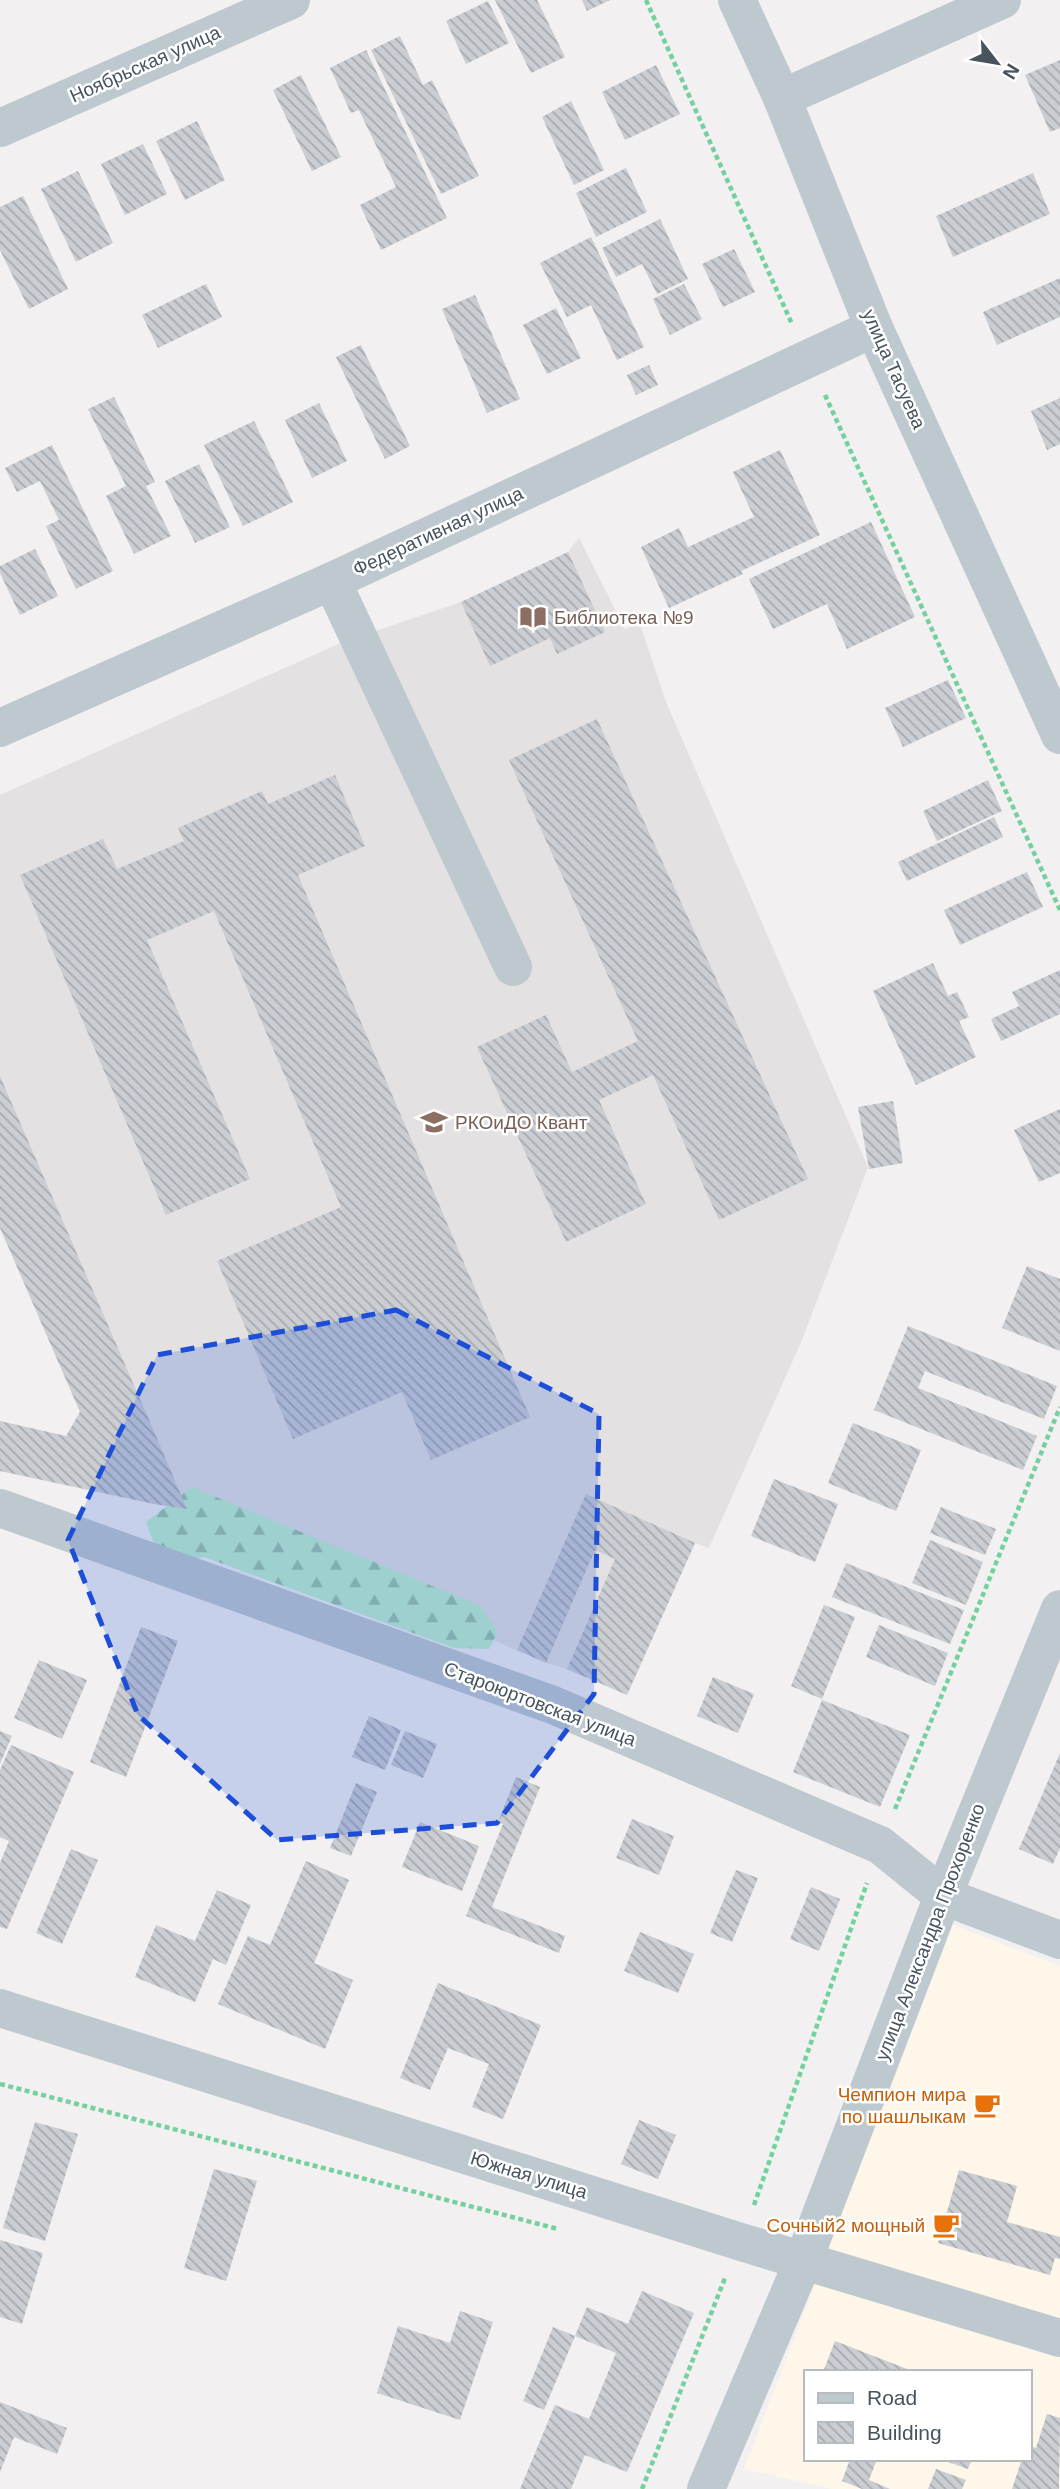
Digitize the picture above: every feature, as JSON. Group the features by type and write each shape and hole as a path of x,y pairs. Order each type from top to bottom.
{"street":[{"name":"Ноябрьская улица","path":"0,128 291,0"},
{"name":"улица Тасуева","path":"737,0 782,98 874,328 1060,735"},
{"path":"782,98 1002,0"},
{"name":"Федеративная улица","path":"0,728 332,581 874,328"},
{"path":"332,581 513,967"},
{"name":"Староюртовская улица","path":"0,1508 553,1705 880,1845 943,1896 1060,1940"},
{"name":"улица Александра Прохоренко","path":"706,2489 803,2259 943,1896 1060,1609"},
{"name":"Южная улица","path":"0,2008 741,2242 1060,2338"}],"path":[{"path":"646,0 1060,910"},
{"path":"642,2489 741,2242 880,1845 1060,1407"},
{"path":"0,2084 566,2231"}],"highlighted area":[{"path":"396,1310 599,1414 594,1694 497,1823 277,1840 138,1715 68,1540 157,1355"}],"shaded area":[{"name":"РКОиДО Квант","path":"579,538 625,629 640,624 666,702 868,1167 802,1340 709,1548 695,1543 627,1695 187,1509 0,1076 0,795 343,642 461,602 568,552"},
{"path":"953,1925 1060,1966 1060,2489 832,2489 744,2469"}],"green space":[{"path":"192,1487 481,1606 498,1632 489,1649 454,1648 204,1557 174,1562 154,1544 146,1522"}],"building":[{"path":"495,0 537,0 565,57 531,73"},
{"path":"582,0 610,0 587,11"},
{"path":"488,1 509,43 466,64 446,21"},
{"path":"400,36 423,85 432,80 479,176 441,194 371,50"},
{"path":"366,50 447,218 381,250 360,205 396,187 359,110 351,113 330,68"},
{"path":"1060,60 1060,128 1050,132 1025,75"},
{"path":"656,65 680,114 625,140 602,92"},
{"path":"301,75 341,157 312,171 273,90"},
{"path":"571,101 604,170 574,185 542,117"},
{"path":"197,121 225,180 185,200 156,141"},
{"path":"143,144 167,194 125,215 101,164"},
{"path":"626,168 647,212 596,237 576,193"},
{"path":"78,171 113,243 76,262 41,189"},
{"path":"1033,173 1050,214 953,257 936,216"},
{"path":"23,196 68,289 29,309 0,250 0,207"},
{"path":"660,219 688,279 657,294 642,264 616,277 602,248"},
{"path":"591,237 644,347 617,360 591,305 567,317 540,263"},
{"path":"734,249 755,292 723,307 702,264"},
{"path":"1060,278 1060,317 997,345 983,312"},
{"path":"206,284 222,317 158,348 142,315"},
{"path":"684,284 702,319 670,335 653,299"},
{"path":"475,295 520,399 487,413 442,309"},
{"path":"556,308 581,358 547,374 523,325"},
{"path":"361,345 410,446 385,459 336,357"},
{"path":"649,365 658,385 636,395 627,375"},
{"path":"114,397 155,482 146,486 171,536 134,554 106,496 126,486 88,409"},
{"path":"1060,398 1060,444 1047,450 1031,411"},
{"path":"319,403 347,461 312,478 285,420"},
{"path":"254,421 293,502 243,526 204,445"},
{"path":"52,445 113,571 76,589 46,526 59,520 40,481 17,492 5,468"},
{"path":"780,450 820,535 669,608 641,547 679,528 688,547 754,517 733,472"},
{"path":"199,464 230,527 195,543 165,481"},
{"path":"871,522 915,617 847,649 827,604 773,629 749,579"},
{"path":"35,549 58,596 20,615 0,573 0,566"},
{"name":"Библиотека №9","path":"568,552 605,632 557,654 550,638 490,666 461,602"},
{"path":"948,680 966,718 903,747 885,708"},
{"path":"597,719 808,1179 719,1220 653,1075 599,1100 646,1204 566,1242 477,1047 546,1015 572,1072 638,1041 509,760"},
{"path":"335,775 365,846 298,875 530,1417 431,1460 402,1392 293,1439 217,1261 341,1207 214,911 147,940 250,1179 166,1215 20,875 103,839 117,869 184,841 178,828 262,791 268,804"},
{"path":"988,780 1002,811 937,841 923,811"},
{"path":"994,817 1003,837 907,881 898,862"},
{"path":"1027,872 1043,907 960,945 944,910"},
{"path":"933,963 948,996 957,992 969,1017 959,1021 976,1057 916,1085 873,991"},
{"path":"1060,970 1060,1014 1001,1041 991,1019 1019,1006 1012,992"},
{"path":"0,1076 187,1509 0,1471 0,1421 66,1436 80,1412 0,1228"},
{"path":"893,1101 903,1163 869,1169 858,1107"},
{"path":"1060,1109 1060,1173 1039,1182 1014,1130"},
{"path":"1027,1266 1060,1279 1060,1351 1002,1328"},
{"path":"908,1326 1057,1386 1044,1419 925,1371 918,1388 1037,1436 1023,1470 874,1410"},
{"path":"853,1423 921,1450 896,1511 828,1483"},
{"path":"774,1479 838,1504 815,1562 751,1536"},
{"path":"586,1494 695,1543 627,1695 567,1669 615,1559 595,1550 546,1663 517,1650"},
{"path":"941,1507 996,1529 985,1555 930,1533"},
{"path":"930,1540 983,1562 966,1605 912,1583"},
{"path":"846,1563 964,1610 950,1644 832,1597"},
{"path":"824,1605 855,1617 822,1699 791,1686"},
{"path":"879,1625 948,1653 935,1686 866,1657"},
{"path":"141,1627 178,1641 126,1777 90,1762"},
{"path":"39,1660 87,1680 62,1739 14,1718"},
{"path":"713,1677 754,1694 738,1733 697,1716"},
{"path":"822,1700 910,1735 880,1807 793,1772"},
{"path":"369,1716 401,1730 385,1770 352,1757"},
{"path":"0,1731 12,1736 0,1764"},
{"path":"405,1731 437,1744 423,1778 391,1765"},
{"path":"11,1745 74,1772 7,1929 0,1927 0,1863 9,1841 0,1837 0,1770"},
{"path":"1060,1753 1060,1848 1053,1864 1019,1849"},
{"path":"516,1777 540,1787 492,1907 565,1936 559,1953 466,1916 503,1824 498,1822"},
{"path":"356,1783 377,1792 351,1856 330,1848"},
{"path":"632,1819 674,1836 659,1875 616,1858"},
{"path":"420,1822 479,1846 462,1891 402,1867"},
{"path":"71,1849 98,1860 62,1944 36,1933"},
{"path":"306,1861 349,1880 314,1963 353,1980 325,2049 218,2004 248,1936 270,1945"},
{"path":"736,1870 758,1878 732,1942 710,1933"},
{"path":"811,1887 840,1899 819,1951 790,1939"},
{"path":"217,1890 251,1905 226,1965 213,1959 195,2002 135,1977 156,1925 195,1941"},
{"path":"640,1932 694,1954 678,1993 624,1971"},
{"path":"438,1983 541,2025 503,2119 472,2107 489,2064 448,2048 430,2090 400,2078"},
{"path":"639,2120 676,2135 658,2179 621,2164"},
{"path":"35,2122 78,2134 45,2241 3,2228"},
{"path":"214,2169 257,2181 226,2281 184,2268"},
{"path":"959,2170 1017,2186 1007,2222 1060,2237 1060,2259 1055,2258 1050,2275 938,2243"},
{"path":"0,2240 43,2253 22,2324 0,2317"},
{"path":"642,2291 694,2313 627,2472 585,2455 571,2489 520,2489 555,2405 589,2419 616,2353 575,2336 587,2307 628,2324"},
{"path":"460,2311 493,2322 460,2420 377,2393 398,2326 450,2343"},
{"path":"553,2327 575,2336 544,2410 523,2401"},
{"path":"835,2341 910,2370 824,2370"},
{"path":"0,2402 67,2428 57,2454 14,2437 0,2472"},
{"path":"1047,2414 1060,2418 1059,2489 1012,2489 1021,2461 1032,2461 1032,2447 1036,2448"},
{"path":"849,2461 876,2461 869,2480 890,2489 862,2489 842,2481"},
{"path":"946,2461 971,2461 968,2469"},
{"path":"936,2469 966,2480 962,2489 928,2489"}],"place":[{"name":"Библиотека №9","path":"533,617"},
{"name":"РКОиДО Квант","path":"434,1122"},
{"name":"Чемпион мира по шашлыкам","path":"987,2105"},
{"name":"Сочный2 мощный","path":"946,2225"}]}
